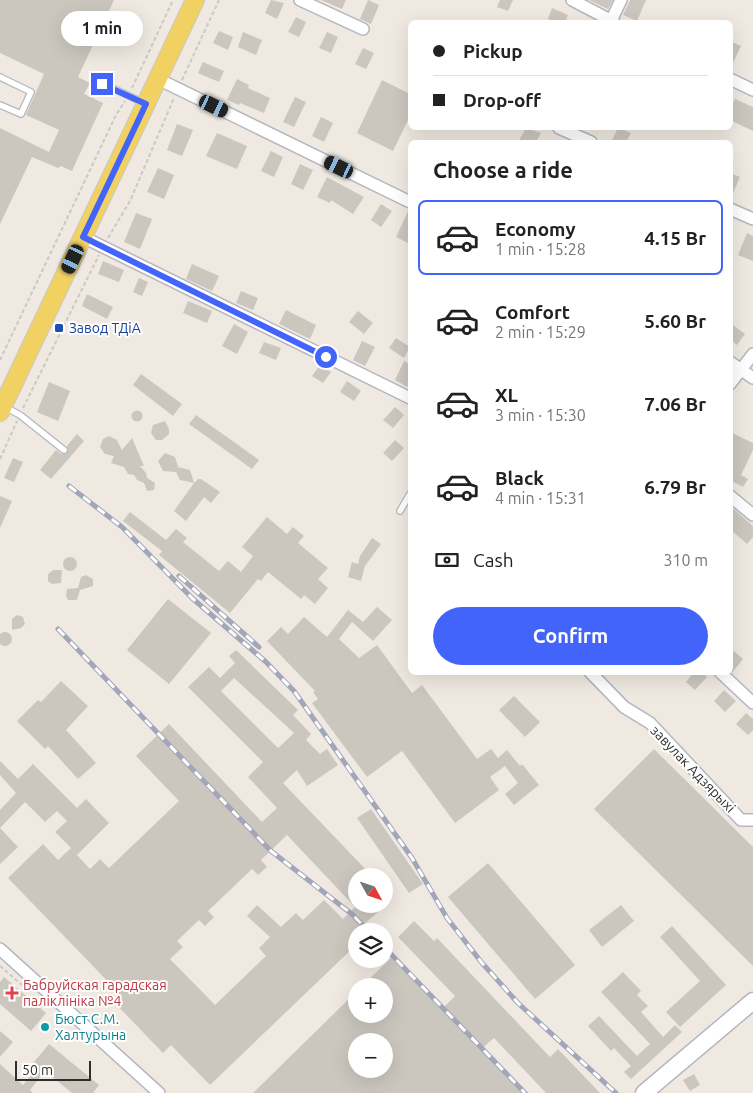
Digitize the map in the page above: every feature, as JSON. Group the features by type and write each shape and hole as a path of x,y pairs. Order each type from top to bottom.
{"main road":[{"path":"2,409 195,0"},
{"path":"644,1093 753,1001"}],"street":[{"path":"300,0 363,29"},
{"path":"572,0 609,20"},
{"path":"614,20 621,0"},
{"path":"158,79 408,201"},
{"path":"733,80 753,90"},
{"path":"564,130 586,140"},
{"path":"733,210 753,220"},
{"path":"83,237 408,397"},
{"path":"733,380 753,354"},
{"path":"733,364 753,378"},
{"path":"733,498 753,515"},
{"name":"завулак Адзярыхі","path":"593,675 624,707 650,723 741,820 753,820"},
{"path":"723,675 753,703"},
{"path":"0,949 159,1093"}],"lane":[{"path":"0,77 31,92 21,114 0,105"},
{"path":"102,84 146,104"},
{"path":"2,409 20,415 64,450"},
{"path":"400,511 408,497"}],"path":[{"path":"0,360 116,115 128,96 173,0"},
{"path":"0,459 103,247 130,201 219,0"}],"building":[{"path":"0,0 114,0 78,77 90,83 84,94 103,103 72,171 61,166 58,168 32,157 0,224 0,128 49,152 59,130 26,115 44,74 0,53"},
{"path":"271,0 284,3 277,19 265,13"},
{"path":"321,0 346,0 342,9"},
{"path":"368,0 379,5 371,24 360,19"},
{"path":"500,0 513,0 508,11 497,7"},
{"path":"589,0 613,0 608,9"},
{"path":"630,0 646,0 637,20 623,15"},
{"path":"552,8 568,15 566,20 548,19"},
{"path":"296,17 306,22 299,37 288,32"},
{"path":"219,31 233,37 228,50 213,43"},
{"path":"243,32 262,40 256,55 238,47"},
{"path":"327,32 338,37 331,53 319,48"},
{"path":"733,42 741,46 733,63"},
{"path":"363,48 374,53 366,69 355,64"},
{"path":"203,62 224,71 219,82 198,73"},
{"path":"237,79 249,85 248,88 270,98 264,113 227,100"},
{"path":"382,80 408,93 408,120 393,151 357,133"},
{"path":"295,97 306,102 294,127 283,122"},
{"path":"735,99 753,107 753,131 733,121 733,103"},
{"path":"321,117 333,123 324,142 312,136"},
{"path":"177,124 193,130 182,156 167,150"},
{"path":"525,130 541,133 537,140 519,140"},
{"path":"617,130 631,133 627,140 612,140"},
{"path":"217,133 247,146 237,169 206,156"},
{"path":"271,151 283,157 274,177 261,171"},
{"path":"300,164 313,170 303,190 291,184"},
{"path":"158,168 174,175 164,199 147,192"},
{"path":"733,174 740,177 733,193"},
{"path":"327,177 364,197 353,214 331,200 330,203 317,197"},
{"path":"381,204 392,211 381,227 371,220"},
{"path":"408,211 408,243 396,237"},
{"path":"136,213 152,219 140,249 124,242"},
{"path":"747,233 753,236 753,261 738,255"},
{"path":"103,261 124,270 119,282 98,274"},
{"path":"192,264 219,276 212,291 186,279"},
{"path":"139,278 148,282 142,296 133,292"},
{"path":"241,291 258,298 253,310 236,303"},
{"path":"87,294 113,307 107,319 82,306"},
{"path":"188,301 212,311 207,323 183,313"},
{"path":"286,310 316,325 310,339 279,324"},
{"path":"358,311 373,323 364,334 349,322"},
{"path":"234,324 248,332 237,354 222,346"},
{"path":"733,325 745,334 737,345 733,342"},
{"path":"396,338 408,346 408,351 404,358 389,348"},
{"path":"362,341 375,347 365,366 353,360"},
{"path":"264,342 281,348 276,360 259,353"},
{"path":"404,361 408,363 407,387 395,380"},
{"path":"320,365 331,372 323,383 312,376"},
{"path":"141,374 182,404 173,416 133,385"},
{"path":"347,381 361,391 354,401 340,392"},
{"path":"49,382 70,391 58,421 37,412"},
{"path":"395,407 404,415 393,428 383,420"},
{"path":"137,410 143,416 137,422 131,416"},
{"path":"196,415 259,460 252,469 189,424"},
{"path":"165,421 169,434 162,440 156,440 151,433 153,425"},
{"path":"733,433 753,443 753,450 741,475 748,479 743,487 733,482"},
{"path":"77,434 84,441 51,479 40,470 56,450 61,454 67,453 67,446"},
{"path":"109,436 117,440 122,450 132,438 144,466 140,466 146,473 147,478 155,483 154,490 147,491 144,483 137,480 134,475 128,474 124,467 111,463 114,456 105,454 100,447 103,439"},
{"path":"395,440 404,448 392,461 383,453"},
{"path":"165,453 175,457 178,467 190,470 194,483 180,480 176,472 163,471 158,461"},
{"path":"13,458 23,462 14,482 4,478"},
{"path":"201,479 220,492 211,503 204,497 186,521 174,511 194,483"},
{"path":"0,496 12,501 0,528"},
{"path":"733,509 753,526 753,537 747,544 733,532"},
{"path":"130,512 166,540 176,529 187,538 183,542 219,571 228,561 241,572 253,556 242,547 267,517 287,534 293,527 304,536 298,543 328,568 318,579 328,588 315,604 304,595 301,599 268,572 261,581 258,579 230,613 159,555 162,551 123,521"},
{"path":"372,538 381,544 365,566 361,581 348,577 352,562 358,564 360,556"},
{"path":"67,557 73,557 77,564 73,571 67,571 63,567 63,561"},
{"path":"53,570 62,570 61,583 52,584 48,581 48,574"},
{"path":"86,575 93,579 93,586 80,590 77,600 68,600 66,596 67,589 78,588 81,577"},
{"path":"168,599 211,633 169,684 127,650"},
{"path":"377,607 392,620 373,641 352,622 339,639 359,658 377,645 412,693 422,685 477,759 491,749 498,758 507,750 520,766 522,764 539,785 514,805 505,794 518,783 505,766 490,777 499,790 455,823 402,751 367,777 312,703 318,699 313,692 315,691 267,641 281,627 288,634 304,617 327,637 348,610 363,622"},
{"path":"17,615 23,617 25,624 21,628 12,630 12,619"},
{"path":"5,632 11,636 10,644 5,646 0,644 0,634"},
{"path":"236,650 298,710 293,715 311,734 306,740 320,754 327,749 338,765 307,786 297,770 283,783 364,868 348,868 348,900 287,835 261,860 267,867 258,875 252,869 208,911 214,917 205,926 199,920 177,941 183,947 170,959 215,1005 266,956 259,948 270,937 247,916 257,905 281,927 296,913 303,920 324,900 343,919 349,913 377,913 365,923 348,923 348,953 210,1085 171,1045 163,1053 112,1000 119,993 8,878 43,844 58,860 71,848 55,832 67,821 57,811 45,822 25,802 0,828 0,810 16,793 0,775 0,761 18,779 33,764 77,808 86,799 109,823 77,855 90,869 100,859 109,868 179,801 136,756 169,724 262,822 277,808 248,777 263,762 188,687 209,667 220,678 235,663 229,656","holes":["234,678 294,733 278,748 221,691"]},
{"path":"734,651 743,659 733,672"},
{"path":"692,675 705,675 707,677 695,690 686,682"},
{"path":"61,681 88,706 66,730 96,763 78,779 48,746 45,749 17,721 38,700 41,702"},
{"path":"724,690 736,701 725,712 714,701"},
{"path":"514,696 540,722 525,737 499,710"},
{"path":"746,713 753,719 753,730 748,735 736,724"},
{"path":"654,749 753,847 753,966 594,809"},
{"path":"371,809 423,884 409,893 357,818"},
{"path":"0,828 18,847 0,864"},
{"path":"488,863 575,965 535,999 448,897"},
{"path":"621,905 634,921 602,947 589,930"},
{"path":"414,921 434,941 437,938 550,1057 558,1049 600,1093 546,1093 494,1038 481,1049 524,1093 253,1093 348,1000 348,1023 393,1023 393,978 370,978 381,968 393,968 393,960 442,1009 455,996 398,937"},
{"path":"672,926 726,985 680,1027 666,1012 700,981 660,937"},
{"path":"623,972 641,991 637,995 648,1006 641,1012 663,1037 675,1025 682,1032 631,1079 624,1072 631,1066 614,1048 611,1051 588,1026 599,1016 637,1056 650,1044 601,992"},
{"name":"Бабруйская гарадская паліклініка №4","path":"4,977 46,1013 31,1031 0,1004 0,982"},
{"path":"0,1031 13,1042 0,1057"},
{"path":"49,1044 99,1085 93,1093 72,1093 45,1071 30,1090 33,1093 0,1093 0,1064 23,1085 39,1066 34,1062"},
{"path":"694,1074 700,1085 690,1091 683,1080"}],"railway":[{"path":"69,486 122,527 192,598 266,662 294,691 412,858 447,918 482,963 518,1003 616,1093"},
{"path":"179,576 259,647"},
{"path":"58,629 271,851 353,915 360,923"},
{"path":"393,956 525,1093"}],"place":[{"name":"Завод ТДіА","path":"59,328"},
{"name":"Бабруйская гарадская паліклініка №4","path":"12,993"},
{"name":"Бюст С.М. Халтурына","path":"45,1027"}],"route":[{"path":"102,84 146,104 83,237 326,357"}]}
